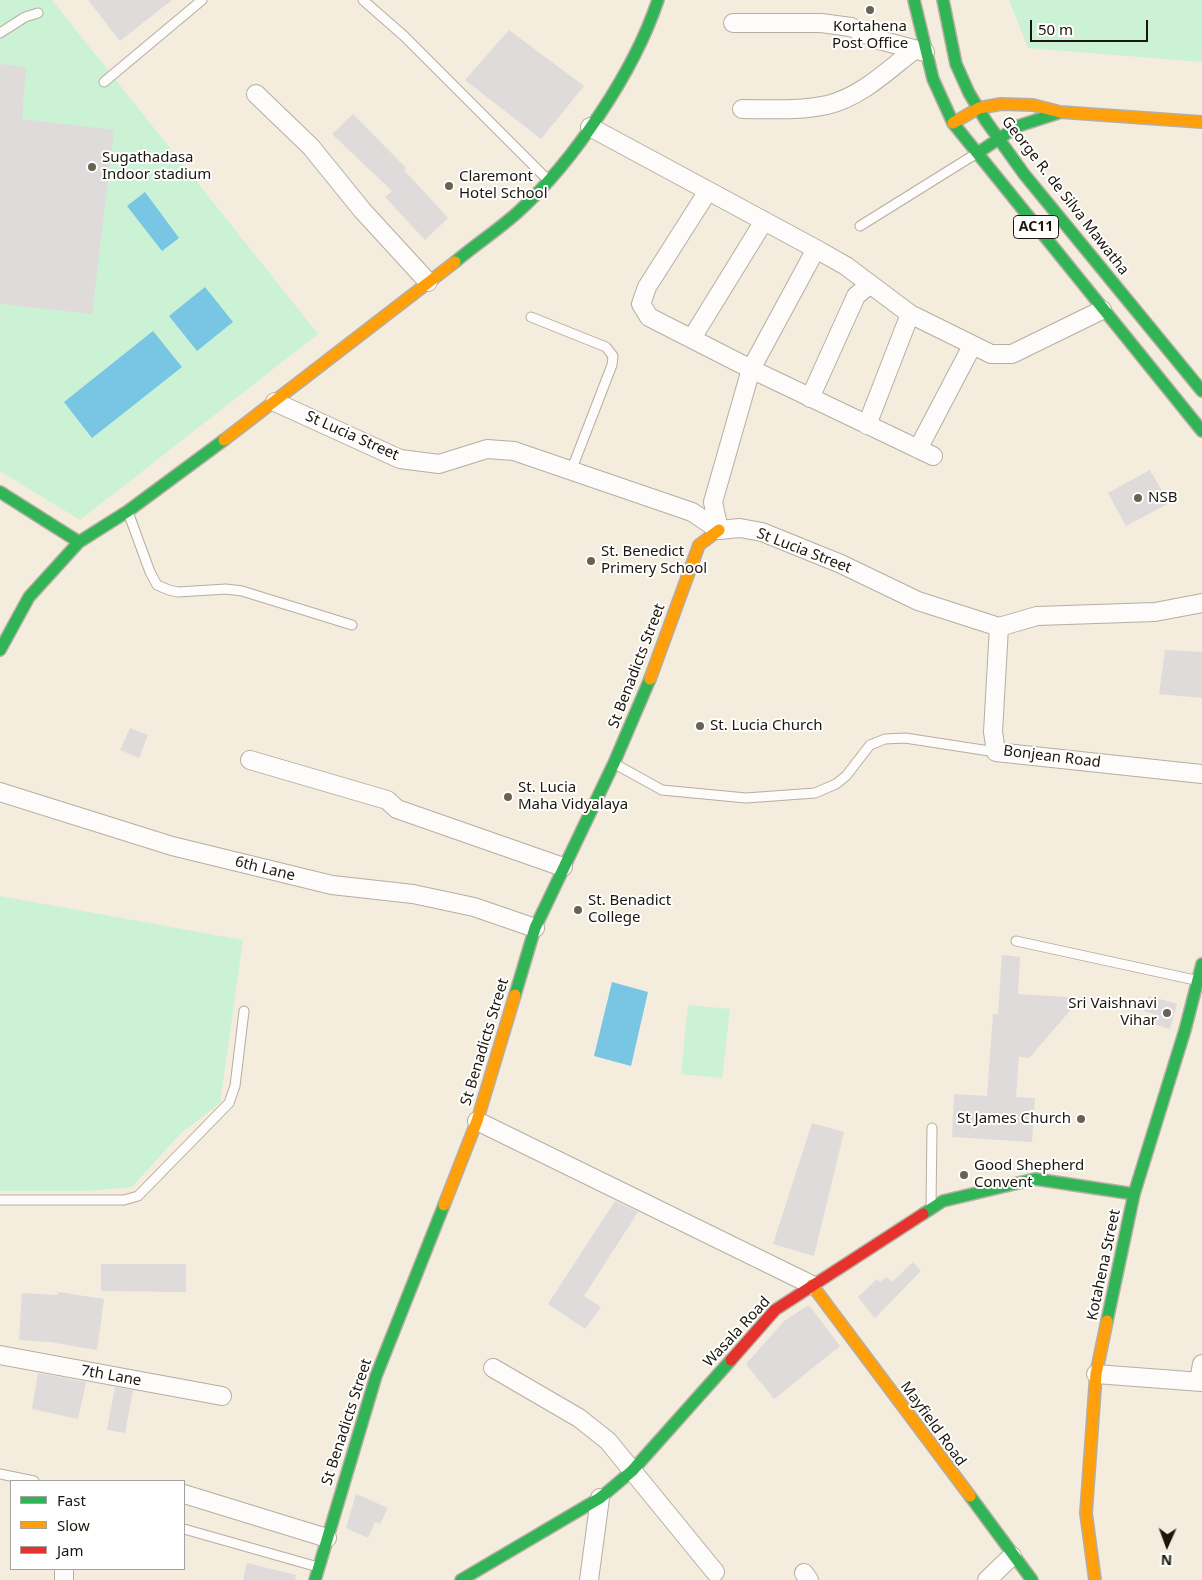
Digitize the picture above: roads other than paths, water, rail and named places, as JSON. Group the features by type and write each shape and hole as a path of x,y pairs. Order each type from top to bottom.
{"street":[{"path":"0,650 29,597 79,542 128,511 275,402 518,212 568,158 590,127 628,66 653,15 658,0"},
{"name":"AC11","path":"914,0 920,51 935,88 953,123 1102,310 1202,431"},
{"name":"George R. de Silva Mawatha","path":"943,0 956,63 965,87 978,108 1024,174 1202,391"},
{"path":"733,23 821,23 851,28 879,40 920,51"},
{"path":"742,109 798,109 828,105 865,88 920,51"},
{"path":"256,94 311,147 362,210 428,282"},
{"path":"953,123 978,108 1009,104 1033,106 1060,112 1202,122"},
{"path":"976,154 1018,126 1060,112"},
{"path":"590,127 816,249 846,266 910,314 991,354 1012,354 1102,310"},
{"path":"708,191 647,287 641,304 649,317 810,398 926,452 972,346"},
{"path":"692,338 764,221"},
{"path":"719,530 713,502 751,369 816,249"},
{"path":"810,398 856,296 869,285"},
{"path":"867,425 910,314"},
{"name":"St Lucia Street","path":"275,402 400,459 439,464 487,450 514,451 692,512 719,530 740,528 762,532 841,564 918,601 999,626"},
{"path":"0,492 79,542"},
{"name":"St Benadicts Street","path":"315,1580 376,1376 478,1121 535,928 614,763 646,689 700,545 719,530"},
{"path":"999,626 1036,616 1155,612 1202,603"},
{"name":"Bonjean Road","path":"999,626 992,732 996,752 1202,774"},
{"path":"250,760 387,800 398,809 407,813 563,867"},
{"name":"6th Lane","path":"0,792 172,846 332,885 413,894 474,907 535,928"},
{"name":"Kotahena Street","path":"1095,1580 1086,1513 1096,1374 1134,1194 1190,1031 1202,964"},
{"path":"478,1121 812,1285"},
{"name":"Wasala Road","path":"461,1580 600,1498 632,1471 775,1310 943,1201 1035,1179 1134,1194"},
{"name":"Mayfield Road","path":"812,1285 1012,1556 1032,1580"},
{"name":"7th Lane","path":"0,1355 222,1396"},
{"path":"1096,1374 1201,1381 1202,1364"},
{"path":"493,1368 579,1418 608,1441 714,1572"},
{"path":"185,1494 327,1538"},
{"path":"589,1580 600,1498"},
{"path":"987,1580 1012,1556"}],"lane":[{"path":"104,82 202,0"},
{"path":"363,0 404,36 548,180"},
{"path":"0,33 25,18 38,13"},
{"path":"860,226 976,154"},
{"path":"531,317 606,348 613,356 612,365 571,472"},
{"path":"128,511 150,572 158,585 169,590 226,588 242,591 352,625"},
{"path":"614,763 662,790 746,798 815,793 836,784 846,776 870,745 885,739 905,738 996,752"},
{"path":"1016,941 1198,981"},
{"path":"0,1200 124,1200 138,1196 229,1103 234,1086 244,1010"},
{"path":"931,1208 932,1128"},
{"path":"0,1474 29,1480"},
{"path":"185,1529 318,1567"}],"water":[{"path":"145,192 179,238 162,251 127,206"},
{"path":"205,287 233,322 197,351 169,316"},
{"path":"153,331 182,367 92,438 64,402"},
{"path":"612,982 648,992 631,1066 594,1056"}],"place":[{"name":"Kortahena Post Office","path":"870,10"},
{"name":"Sugathadasa Indoor stadium","path":"92,167"},
{"name":"Claremont Hotel School","path":"449,186"},
{"name":"NSB","path":"1138,498"},
{"name":"St. Benedict Primery School","path":"591,561"},
{"name":"St. Lucia Church","path":"700,726"},
{"name":"St. Lucia Maha Vidyalaya","path":"508,797"},
{"name":"St. Benadict College","path":"578,910"},
{"name":"Sri Vaishnavi Vihar","path":"1167,1013"},
{"name":"St James Church","path":"1081,1119"},
{"name":"Good Shepherd Convent","path":"964,1175"}]}
